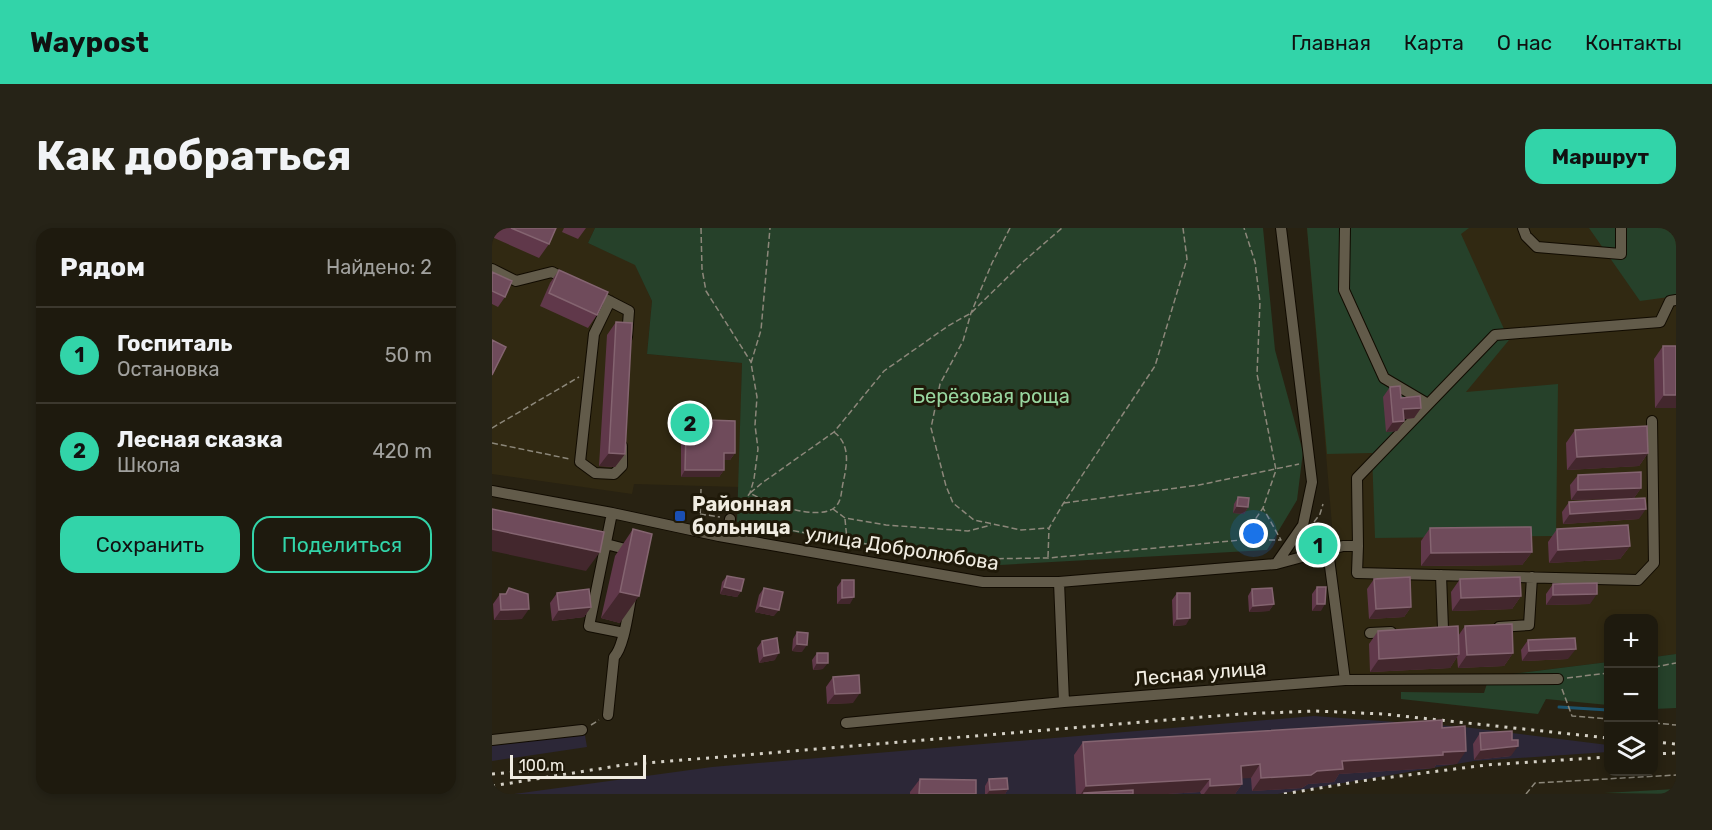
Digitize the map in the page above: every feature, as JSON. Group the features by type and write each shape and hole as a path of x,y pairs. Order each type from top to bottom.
{"street":[{"path":"1276,564 1303,525 1312,482 1281,228"},
{"path":"1346,228 1344,290 1384,378 1428,404"},
{"path":"1523,228 1526,236 1537,247 1621,254 1621,228"},
{"path":"492,269 516,281 552,272 629,311 627,346"},
{"path":"1652,421 1654,563 1638,579 1358,573 1357,478 1495,335 1660,322 1670,301 1676,300"},
{"path":"609,301 594,334 580,462 595,473 614,474 622,466 623,430"},
{"name":"улица Добролюбова","path":"492,491 699,532 983,582 1059,582 1276,564 1344,546 1358,546"},
{"path":"612,513 589,626 624,633"},
{"path":"727,537 730,519"},
{"path":"606,544 640,553 638,564"},
{"path":"1328,551 1345,680"},
{"path":"1441,575 1443,629"},
{"path":"1486,627 1529,625 1532,577"},
{"path":"1059,582 1064,702"},
{"path":"608,715 614,657 618,654 624,633 633,587"},
{"path":"1370,633 1401,631"},
{"name":"Лесная улица","path":"846,723 1064,702 1345,680 1558,679"},
{"path":"492,740 582,730"}],"path":[{"path":"701,228 702,269 706,291 751,363 757,398 755,425 758,449 750,493"},
{"path":"751,363 761,330 770,228"},
{"path":"1010,228 971,313 963,341 940,384 931,428 953,504 974,520 1021,530 1049,528"},
{"path":"730,519 750,493 834,432 884,371 948,326 971,313 1024,261 1062,228"},
{"path":"1048,558 1049,528 1155,366 1187,259 1183,228"},
{"path":"1241,540 1263,508 1276,470 1257,374 1260,302 1255,262 1244,228"},
{"path":"492,428 590,371"},
{"path":"750,493 759,499 780,506 811,513 833,509 840,500 848,468 844,445 840,436 834,432"},
{"path":"492,443 580,462"},
{"path":"1063,504 1199,484 1276,470 1309,461"},
{"path":"754,479 762,483"},
{"path":"699,532 701,489"},
{"path":"700,514 911,552 975,559 1048,558 1241,540 1281,540 1263,508"},
{"path":"833,509 845,518 886,525 968,531 992,524"},
{"path":"845,518 847,540"},
{"path":"1658,667 1676,663"},
{"path":"1604,673 1558,679 1572,716 1604,719"},
{"path":"582,730 608,715"},
{"path":"1658,723 1676,725"},
{"path":"1526,794 1535,783 1676,776"}],"shaded area":[{"path":"492,228 595,228 588,243 635,264 652,301 647,354 742,363 739,487 634,484 632,494 492,474"},
{"path":"1307,228 1676,228 1676,654 1658,656 1658,614 1604,614 1604,663 1489,677 1348,674 1334,549"},
{"path":"1314,716 1464,727 1604,744 1604,752 1474,761 1278,794 514,794 712,767"},
{"path":"583,724 587,747 492,761 492,737"}],"green space":[{"name":"Берёзовая роща","path":"595,228 1263,228 1275,350 1303,452 1297,500 1267,550 982,566 737,522 742,363 647,354 652,301 635,265 588,243"},
{"path":"1307,228 1469,228 1461,234 1509,340 1466,392 1558,384 1556,536 1375,538 1372,453 1327,454"},
{"path":"1589,228 1676,228 1676,296 1640,301"},
{"path":"1676,654 1676,708 1658,709 1658,656"},
{"path":"1604,663 1604,705 1546,699 1538,714 1401,699 1401,692 1484,693 1489,677"},
{"path":"1676,789 1676,794 1604,793"}],"building":[{"path":"511,228 556,228 549,244"},
{"path":"559,270 608,292 597,315 549,293"},
{"path":"492,272 512,281 505,297 492,291"},
{"path":"616,322 632,323 625,454 609,453"},
{"path":"492,340 506,347 492,375"},
{"path":"1663,346 1676,346 1676,395 1664,395"},
{"path":"1400,386 1401,398 1420,396 1421,408 1403,409 1404,421 1393,422 1390,387"},
{"path":"708,420 735,421 735,453 724,453 724,470 685,470 686,430 708,431"},
{"path":"1647,426 1648,453 1577,457 1575,430"},
{"path":"1641,472 1641,488 1578,490 1578,475"},
{"path":"1238,497 1249,498 1248,507 1237,506"},
{"path":"1645,498 1646,509 1570,514 1569,502"},
{"path":"492,509 604,532 600,552 492,529"},
{"path":"1628,525 1630,546 1558,550 1557,529"},
{"path":"1531,527 1532,552 1431,553 1430,528"},
{"path":"633,529 652,534 639,596 620,592"},
{"path":"727,576 744,579 741,591 724,587"},
{"path":"1410,577 1411,607 1376,609 1374,579"},
{"path":"1520,577 1521,596 1461,598 1460,579"},
{"path":"842,580 854,580 854,597 842,598"},
{"path":"1597,583 1597,594 1553,595 1553,584"},
{"path":"1317,587 1326,587 1325,604 1317,604"},
{"path":"509,588 528,594 529,609 501,610 500,594 506,594"},
{"path":"764,588 783,592 779,610 760,606"},
{"path":"1272,588 1274,604 1253,606 1252,589"},
{"path":"589,589 591,607 559,610 557,593"},
{"path":"1177,593 1190,593 1190,618 1177,619"},
{"path":"1512,624 1513,653 1467,655 1465,626"},
{"path":"1458,626 1459,654 1379,659 1378,631"},
{"path":"797,632 808,633 807,645 797,644"},
{"path":"777,638 779,653 764,656 762,641"},
{"path":"1575,638 1576,649 1529,651 1528,640"},
{"path":"817,653 828,653 828,663 817,663"},
{"path":"859,675 860,693 835,694 833,677"},
{"path":"1442,720 1442,728 1465,726 1466,751 1443,752 1443,755 1342,761 1343,769 1317,771 1311,775 1261,778 1260,764 1241,766 1242,784 1210,786 1210,779 1086,786 1083,742"},
{"path":"1512,731 1512,740 1518,740 1518,746 1481,750 1480,733"},
{"path":"1007,778 1008,789 990,790 989,779"},
{"path":"920,779 976,780 976,794 919,794"},
{"path":"1133,790 1133,794 1084,794 1084,793"}],"waterway":[{"path":"1559,707 1604,710"}],"railway":[{"path":"492,786 623,765 1240,714 1316,711 1383,714 1604,738"},
{"path":"1658,742 1676,744"},
{"path":"1658,754 1676,753"},
{"path":"1284,794 1361,781 1486,765 1604,757"},
{"path":"492,774 550,769"}],"place":[{"name":"Лесная сказка","path":"690,423"},
{"name":"Районная больница","path":"680,516"},
{"name":"Госпиталь","path":"1318,545"}]}
